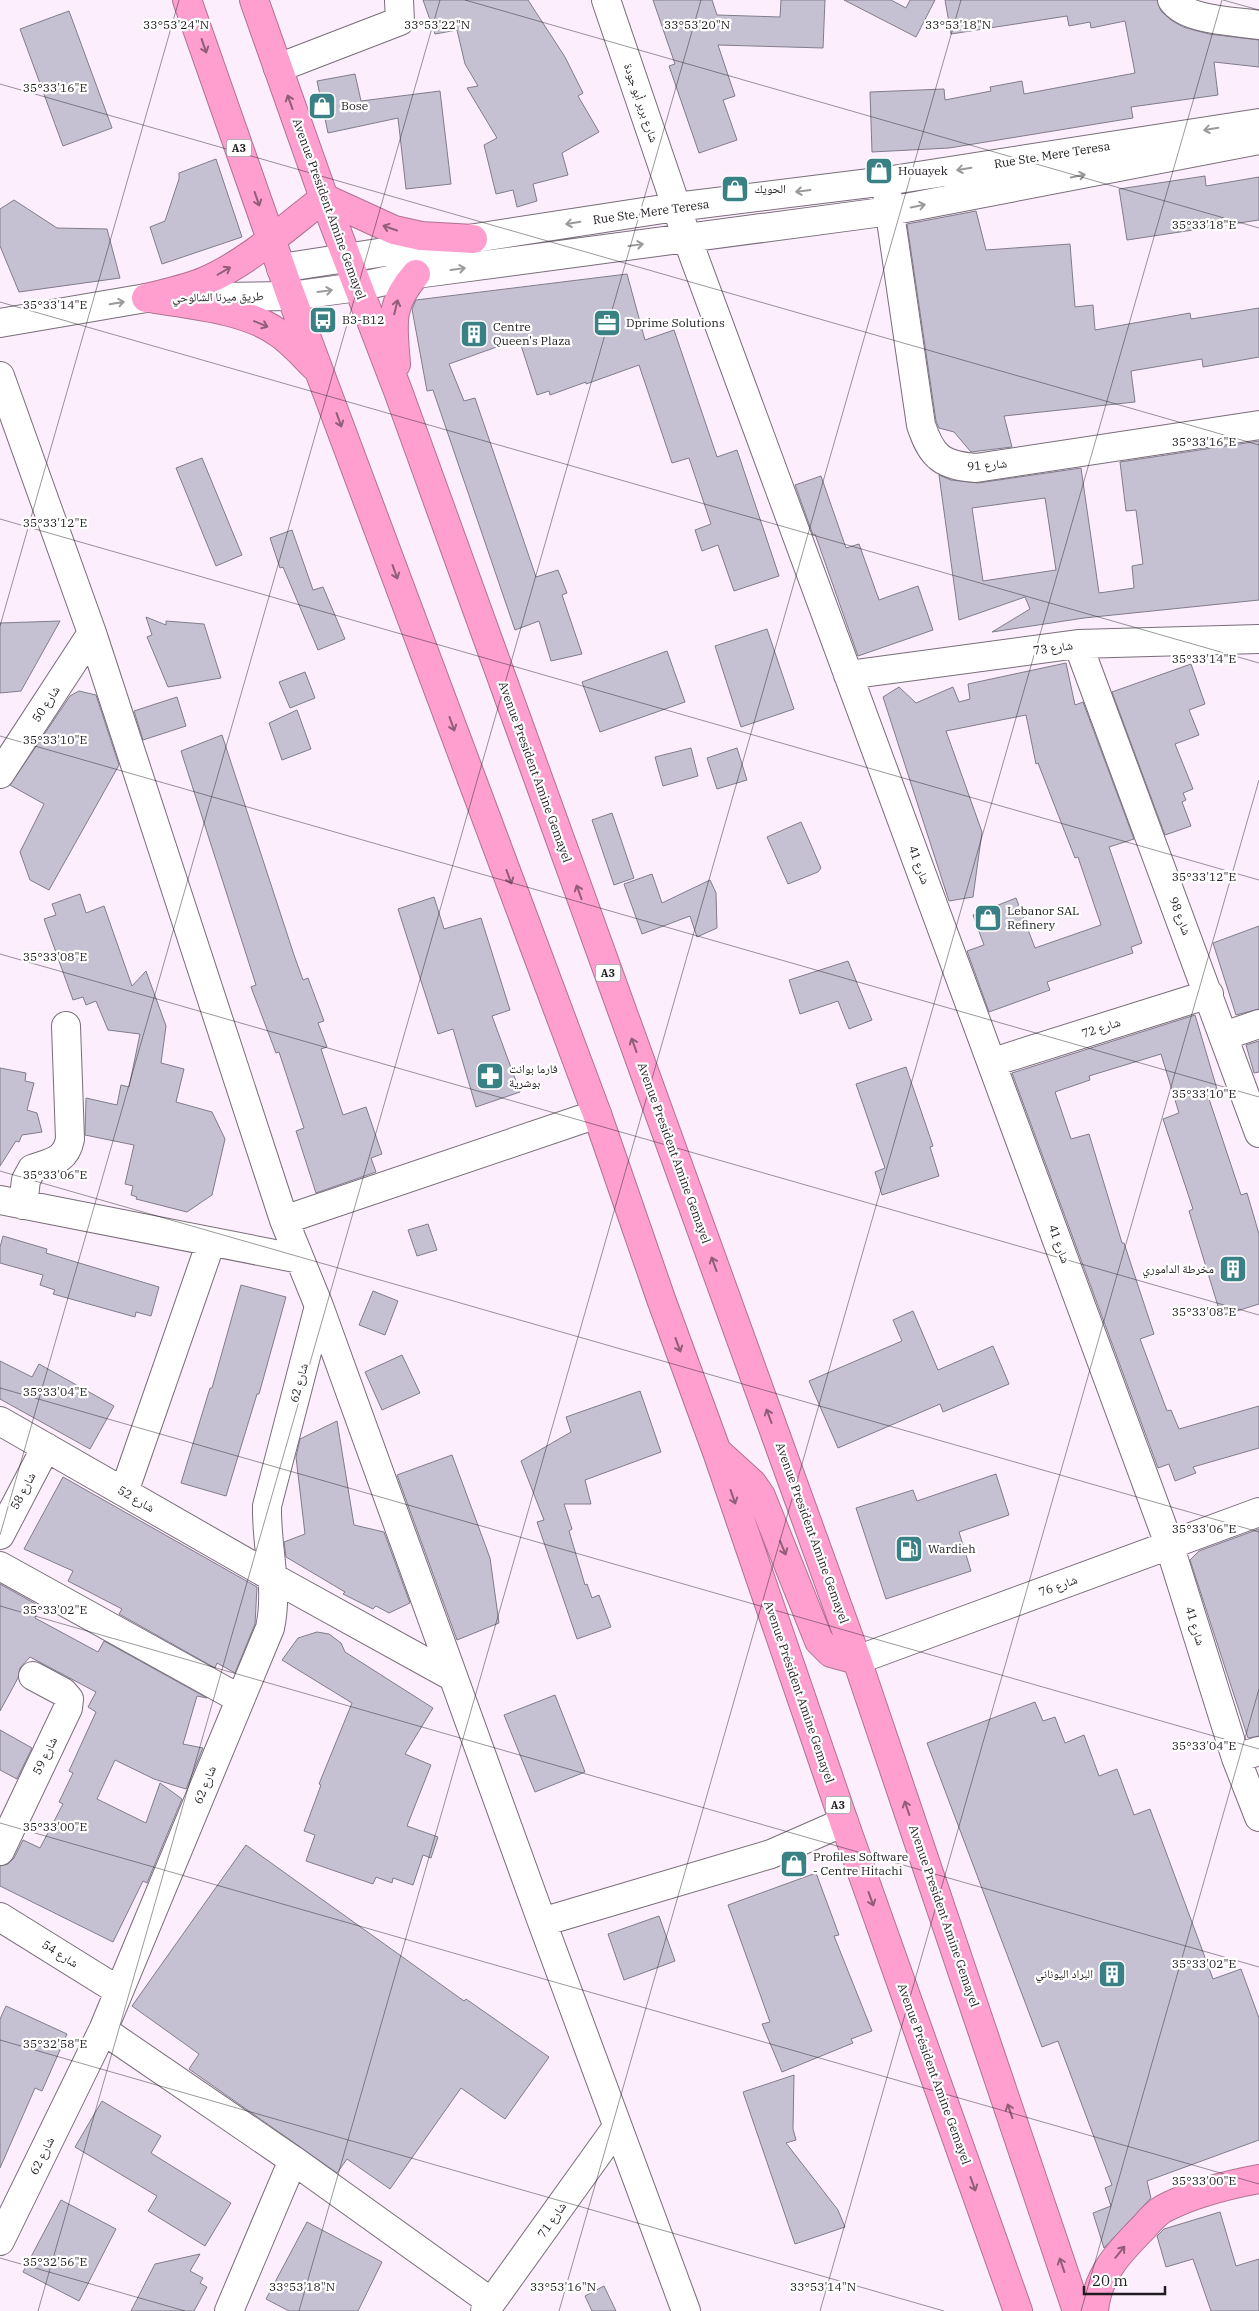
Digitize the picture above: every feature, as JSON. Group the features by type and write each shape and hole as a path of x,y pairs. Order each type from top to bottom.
{"highway":[{"name":"A3","path":"188,0 291,296 322,374 597,1114"},
{"name":"Avenue President Amine Gemayel","path":"254,0 324,198 398,391 857,1660 1077,2311"},
{"path":"146,298 203,282 228,269 324,198 394,230 422,236 473,239"},
{"path":"398,391 394,310 402,290 416,274"},
{"path":"146,298 241,315 267,326 296,348 322,374"},
{"name":"Avenue Président Amine Gemayel","path":"597,1114 661,1299 717,1452 844,1822 1018,2311"},
{"path":"717,1452 752,1483 761,1496 819,1641 831,1653 857,1660"},
{"path":"1094,2311 1095,2298 1106,2270 1125,2246 1162,2210 1224,2186 1259,2180"}],"street":[{"path":"278,68 400,22 399,0"},
{"name":"شارع بربر أبو جودة","path":"606,0 687,238"},
{"path":"1172,0 1176,7 1189,14 1259,25"},
{"name":"Rue Ste. Mere Teresa","path":"281,268 676,207 886,181 1259,123"},
{"name":"Rue Ste. Mere Teresa","path":"291,296 358,287 416,274 890,212 1259,140"},
{"name":"شارع 91","path":"886,181 921,425 927,444 941,461 956,466 976,468 1259,425"},
{"name":"شارع 41","path":"687,238 848,676 993,1062 1247,1755 1259,1817"},
{"name":"طريق ميرنا الشالوحي","path":"0,322 146,298 291,296"},
{"path":"0,376 92,633 284,1220 319,1306 542,1922 686,2311"},
{"name":"شارع 50","path":"0,774 92,633"},
{"name":"شارع 73","path":"848,676 1078,644 1259,639"},
{"name":"شارع 98","path":"1078,644 1259,1133"},
{"name":"شارع 72","path":"993,1062 1209,994"},
{"path":"1224,1036 1259,1024"},
{"path":"66,1026 69,1149 54,1162 32,1169 12,1203 300,1260"},
{"path":"284,1220 597,1114"},
{"path":"124,1492 211,1242"},
{"name":"شارع 62","path":"0,2241 103,2030 270,1628 274,1606 266,1532 267,1506 319,1306"},
{"name":"شارع 52","path":"0,1421 272,1577 453,1677"},
{"name":"شارع 58","path":"0,1535 46,1448"},
{"name":"شارع 76","path":"857,1660 1259,1512"},
{"path":"0,1566 240,1699"},
{"name":"شارع 59","path":"0,1851 68,1708 69,1699 63,1692 33,1676"},
{"path":"542,1922 771,1854 844,1822"},
{"name":"شارع 54","path":"0,1917 120,1991"},
{"path":"103,2030 293,2160 488,2307"},
{"name":"شارع 71","path":"488,2307 618,2127"},
{"path":"229,2311 293,2160"}],"building":[{"path":"423,0 528,0 565,57 583,93 578,96 599,132 562,153 568,175 533,184 537,201 517,207 513,190 496,194 484,145 497,138 467,88 478,86 465,64 457,30 435,34"},
{"path":"653,0 712,0 717,15 780,17 781,0 825,0 823,48 718,45 735,96 723,100 737,140 699,153 669,66 675,64"},
{"path":"844,0 891,0 906,8 910,0 935,0 916,37"},
{"path":"945,0 1157,0 1161,11 1183,27 1209,34 1259,40 1259,67 1214,62 1218,95 1131,107 1133,118 949,148 872,152 870,92 944,89 945,100 991,91 990,87 1022,81 1024,94 1135,73 1125,21 1091,28 1090,22 1069,26 1067,16 951,34"},
{"path":"69,11 112,128 63,146 20,29"},
{"path":"355,74 361,101 440,91 451,184 406,189 398,118 328,133 317,81"},
{"path":"216,159 242,237 162,264 150,227 165,221 179,179 179,173"},
{"path":"1205,176 1206,186 1259,177 1259,220 1127,240 1119,189"},
{"path":"14,200 57,228 107,229 120,278 19,292 0,246 0,209"},
{"path":"976,211 986,250 1070,244 1075,307 1093,305 1095,330 1190,313 1191,319 1259,308 1259,357 1203,367 1202,359 1131,371 1135,402 1004,416 1012,447 971,452 954,432 939,428 936,421 907,224"},
{"path":"627,274 645,340 674,330 717,457 737,450 779,576 734,591 718,545 702,551 695,530 711,524 689,458 672,463 639,365 550,395 549,391 537,395 519,339 449,364 464,401 475,398 536,577 558,570 567,593 562,595 582,654 551,661 539,621 515,630 433,390 427,391 412,309 416,300"},
{"path":"1259,441 1259,600 1084,618 992,632 1030,609 1025,597 959,620 939,475 951,480 978,483 1081,468 1099,593 1134,588 1132,566 1143,564 1136,510 1126,511 1120,462","holes":["1045,498 1056,570 983,581 972,508"]},
{"path":"202,458 242,555 216,566 176,468"},
{"path":"821,476 846,548 859,544 879,600 918,586 933,630 858,656 815,534 813,535 795,485"},
{"path":"292,530 313,590 323,587 345,639 318,650 283,567 280,568 270,538"},
{"path":"146,617 166,625 166,621 204,624 221,678 168,687 147,637 152,635"},
{"path":"60,621 21,691 0,693 0,623"},
{"path":"767,629 794,709 741,727 715,646"},
{"path":"667,651 685,702 600,732 582,682"},
{"path":"1066,663 1075,705 1083,702 1134,839 1109,847 1142,943 1131,947 1133,953 1047,982 1050,990 989,1012 967,951 984,945 973,915 1016,898 1035,948 1101,925 1078,857 1075,858 1038,763 1036,764 1026,715 946,731 982,832 973,897 949,901 883,697 899,687 916,703 953,687 959,702 970,699 968,684"},
{"path":"1191,664 1205,704 1189,710 1199,735 1175,744 1193,789 1183,793 1186,800 1182,802 1191,826 1165,835 1112,692"},
{"path":"305,672 315,698 290,708 279,682"},
{"path":"79,691 96,695 119,765 49,890 30,880 20,852 44,804 10,785 70,696"},
{"path":"177,697 186,726 143,740 134,711"},
{"path":"297,710 311,749 282,760 269,723"},
{"path":"222,735 294,955 303,980 308,978 324,1021 318,1023 327,1047 321,1049 343,1115 366,1107 382,1154 371,1158 376,1172 316,1193 296,1131 304,1128 279,1052 276,1053 251,987 256,985 181,751"},
{"path":"691,748 698,776 663,786 655,757"},
{"path":"737,748 747,780 717,789 707,758"},
{"path":"612,813 634,878 614,885 592,820"},
{"path":"801,822 821,868 818,872 788,884 767,837"},
{"path":"652,874 662,903 710,880 716,893 717,928 697,937 690,916 642,934 624,884"},
{"path":"80,894 86,913 104,906 132,986 146,971 166,1026 161,1063 184,1069 176,1102 212,1112 225,1139 212,1195 187,1212 136,1199 137,1197 131,1195 133,1186 125,1184 134,1145 85,1135 86,1098 117,1105 121,1085 129,1087 140,1034 108,1030 96,1001 86,1005 83,997 73,1000 44,919 56,915 52,904"},
{"path":"434,897 444,929 481,918 510,1010 492,1016 520,1092 476,1107 453,1029 438,1034 398,909"},
{"path":"1259,926 1259,1009 1236,1015 1213,943"},
{"path":"848,961 872,1020 849,1029 838,1001 800,1014 789,980"},
{"path":"1195,1015 1217,1089 1207,1093 1241,1195 1247,1193 1259,1234 1259,1304 1221,1316 1189,1211 1193,1209 1163,1119 1179,1113 1161,1054 1089,1076 1090,1080 1055,1092 1071,1139 1089,1134 1122,1243 1124,1243 1154,1334 1140,1339 1167,1411 1171,1410 1179,1429 1259,1406 1259,1448 1193,1467 1196,1473 1175,1481 1169,1464 1158,1468 1012,1073"},
{"path":"1259,1041 1259,1072 1254,1073 1246,1045"},
{"path":"906,1067 933,1146 930,1147 939,1176 882,1195 875,1172 885,1168 856,1084"},
{"path":"0,1068 26,1073 25,1081 34,1083 27,1110 37,1113 42,1132 22,1135 19,1142 16,1141 0,1166"},
{"path":"428,1224 437,1250 417,1256 408,1230"},
{"path":"3,1236 47,1249 46,1253 159,1287 151,1316 136,1312 135,1317 53,1294 55,1290 40,1285 43,1275 0,1263 0,1247"},
{"path":"241,1285 286,1297 259,1394 257,1394 226,1496 181,1483 210,1388 212,1388"},
{"path":"373,1291 398,1301 385,1335 359,1325"},
{"path":"913,1311 938,1370 993,1346 1009,1384 943,1412 940,1404 838,1448 809,1381 902,1341 893,1320"},
{"path":"402,1355 420,1393 382,1410 365,1372"},
{"path":"0,1361 32,1377 39,1364 114,1406 90,1449 0,1399"},
{"path":"640,1391 661,1452 585,1480 591,1504 564,1504 572,1529 569,1531 585,1585 587,1584 592,1598 599,1595 611,1627 577,1639 537,1522 544,1520 521,1461 571,1432 566,1417"},
{"path":"337,1421 354,1525 384,1532 410,1603 389,1613 376,1606 373,1609 343,1594 345,1592 286,1557 284,1542 305,1534 296,1457 300,1439"},
{"path":"452,1455 490,1558 499,1623 457,1640 397,1475"},
{"path":"996,1474 1009,1515 959,1532 971,1571 886,1599 856,1508 913,1490 917,1501"},
{"path":"63,1477 257,1587 255,1624 235,1673 217,1663 215,1668 119,1614 122,1609 68,1581 73,1571 24,1549"},
{"path":"1259,1529 1259,1736 1248,1738 1190,1560 1199,1551"},
{"path":"0,1584 41,1607 35,1618 98,1652 104,1641 207,1698 197,1696 183,1744 203,1748 186,1789 154,1779 115,1760 97,1799 146,1823 160,1783 182,1799 147,1883 143,1881 113,1942 0,1886 0,1866 8,1864 14,1858 23,1840 40,1848 63,1804 59,1802 73,1773 69,1771 96,1712 88,1707 96,1692 30,1657 20,1668 18,1678 0,1711"},
{"path":"317,1632 329,1634 341,1643 345,1652 433,1708 405,1754 431,1765 407,1826 438,1837 431,1858 423,1855 413,1885 393,1878 392,1883 376,1877 373,1884 306,1861 315,1835 304,1831 321,1785 319,1784 352,1703 282,1660 298,1638"},
{"path":"555,1695 585,1772 535,1792 504,1715"},
{"name":"البراد اليوناني","path":"1035,1702 1043,1721 1055,1717 1065,1743 1084,1735 1099,1776 1117,1769 1134,1815 1150,1809 1213,1979 1241,1969 1259,2018 1259,2140 1147,2181 1151,2198 1104,2248 1093,2213 1111,2206 1105,2188 1112,2185 1058,2041 1042,2047 927,1743"},
{"path":"0,1730 32,1748 17,1779 0,1770"},
{"path":"246,1845 464,2001 466,1999 549,2057 505,2119 461,2088 390,2189 347,2159 337,2173 189,2069 199,2054 132,2006"},
{"path":"816,1873 839,1935 834,1936 872,2031 851,2039 853,2043 782,2072 762,2024 770,2022 728,1905"},
{"path":"659,1916 675,1961 624,1980 608,1934"},
{"path":"6,2006 67,2034 42,2091 35,2088 0,2168 0,2019"},
{"path":"794,2075 793,2129 796,2140 786,2143 838,2210 845,2227 795,2244 743,2092"},
{"path":"102,2101 161,2136 151,2153 231,2203 205,2246 148,2211 157,2196 75,2147"},
{"path":"61,2200 116,2229 79,2301 23,2272"},
{"path":"1220,2212 1236,2266 1259,2259 1259,2311 1211,2311 1193,2259 1166,2267 1157,2236 1164,2229"},
{"path":"307,2222 382,2262 358,2311 289,2311 266,2299"},
{"path":"200,2254 190,2271 203,2278 200,2283 207,2287 194,2311 131,2311 155,2264"},
{"path":"604,2286 616,2311 592,2311 585,2296"}],"place":[{"name":"Bose","path":"322,106"},
{"name":"Houayek","path":"879,171"},
{"name":"الحويك","path":"735,189"},
{"name":"B3-B12","path":"323,320"},
{"name":"Dprime Solutions","path":"607,323"},
{"name":"Centre Queen's Plaza","path":"474,334"},
{"name":"Lebanor SAL Refinery","path":"988,918"},
{"name":"فارما بوانت بوشرية","path":"490,1076"},
{"name":"مخرطة الداموري","path":"1233,1269"},
{"name":"Wardieh","path":"909,1549"},
{"name":"Profiles Software - Centre Hitachi","path":"794,1864"},
{"name":"البراد اليوناني","path":"1112,1974"}]}
